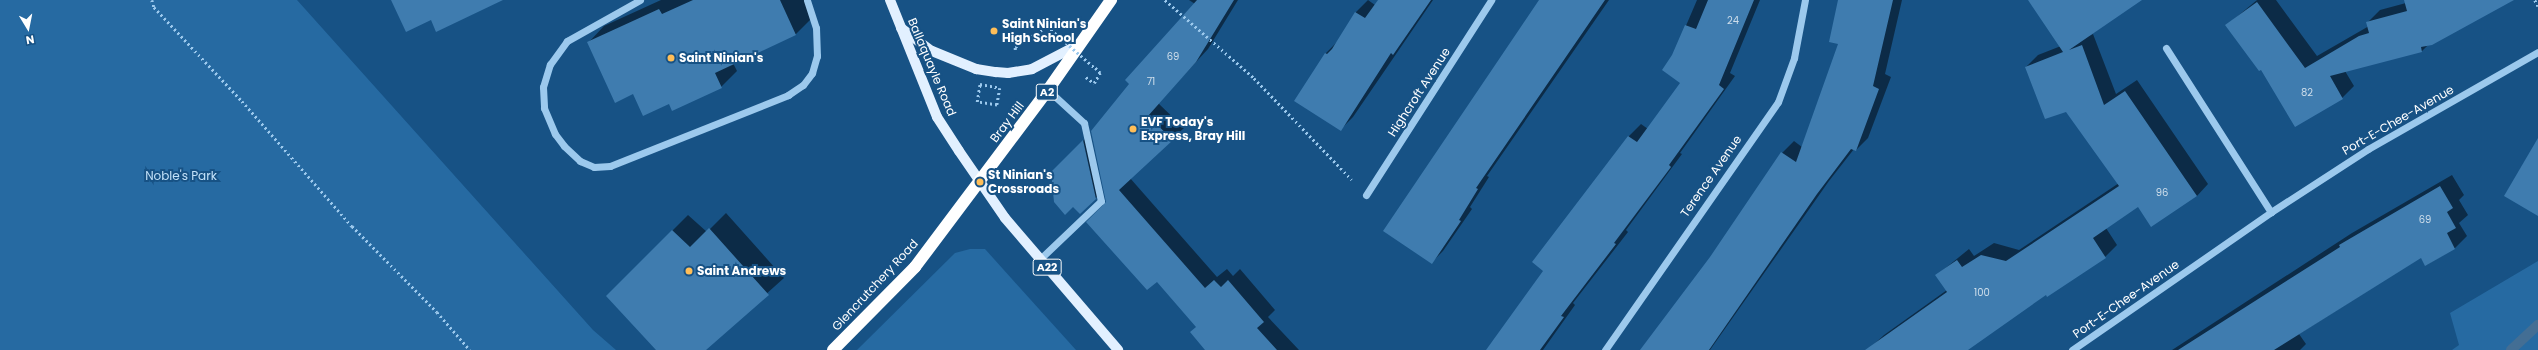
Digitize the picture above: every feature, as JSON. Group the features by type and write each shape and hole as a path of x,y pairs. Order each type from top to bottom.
{"highway":[{"name":"Bray Hill","path":"980,182 1112,0"},
{"name":"Glencrutchery Road","path":"833,350 915,267 980,182"}],"main road":[{"name":"Ballaquayle Road","path":"890,0 937,117 980,182"},
{"path":"901,28 932,51 976,69 1008,73 1044,64 1082,43"},
{"name":"A22","path":"980,182 1005,218 1118,350"}],"street":[{"path":"640,0 567,42 550,64 543,87 544,108 555,134 564,146 580,161 594,167 610,166 788,95 803,85 812,73 817,56 816,28 807,0"},
{"name":"Highcroft Avenue","path":"1366,195 1491,0"},
{"name":"Terence Avenue","path":"1605,350 1778,102 1794,58 1805,0"},
{"path":"2166,48 2271,212"},
{"name":"Port-E-Chee-Avenue","path":"2072,350 2271,212 2368,149 2538,52"},
{"path":"1040,259 1101,201 1084,124 1048,90"}],"path":[{"path":"152,0 154,7 242,101 352,226 437,312 470,350"},
{"path":"1165,0 1254,78 1366,195"},
{"path":"2535,0 2538,6"},
{"path":"1015,54 1015,47 1047,26 1100,73 1094,83 1084,75"},
{"path":"976,102 997,105"}],"green space":[{"name":"Noble's Park","path":"0,0 297,0 593,330 616,350 0,350"},
{"path":"970,249 985,249 1076,350 857,350 955,253"},
{"path":"2538,261 2538,350 2452,350 2459,345 2450,313"}],"building":[{"path":"391,0 503,0 436,32 431,20 406,32"},
{"name":"Saint Ninian's","path":"693,0 780,0 796,35 715,73 722,88 672,111 669,104 643,116 633,94 615,103 587,42 659,9 662,14"},
{"path":"1197,0 1234,0 1196,62 1148,116 1173,140 1119,190 1205,288 1214,280 1221,287 1228,280 1264,322 1257,328 1277,350 1205,350 1190,332 1196,327 1157,282 1147,290 1086,222 1106,202 1091,131 1129,84 1125,80"},
{"path":"1378,0 1431,0 1393,55 1391,53 1341,131 1294,101 1325,53 1327,54 1332,49 1355,12 1365,18"},
{"path":"1539,0 1605,0 1476,188 1478,189 1459,220 1461,221 1432,264 1383,231"},
{"path":"1708,0 1754,0 1719,85 1724,89 1669,165 1671,167 1614,243 1616,244 1561,316 1564,317 1540,350 1486,350 1543,271 1532,262 1628,136 1637,142 1680,83 1662,70 1672,55 1685,25 1696,29"},
{"path":"1838,0 1893,0 1873,86 1879,89 1856,151 1851,149 1817,194 1709,350 1640,350 1710,257 1781,152 1796,162 1838,44 1829,42"},
{"path":"2028,0 2142,0 2069,50 2082,45 2104,105 2125,91 2197,196 2151,227 2138,207 2093,238 2106,258 2047,297 2046,295 1968,350 1865,350 1947,292 1935,275 1957,260 1962,267 1981,255 2006,261 2119,186 2066,112 2045,119 2025,67 2063,52"},
{"path":"2404,0 2514,0 2432,45 2421,47 2422,52 2330,76 2343,99 2295,127 2261,70 2259,71 2225,25 2257,2 2305,68 2359,36 2369,33 2366,22 2407,11"},
{"path":"2538,138 2538,216 2504,196"},
{"path":"1083,140 1096,199 1080,214 1073,207 1065,215 1054,202 1051,172"},
{"path":"2440,186 2453,208 2447,212 2456,228 2447,233 2455,249 2425,266 2421,258 2274,350 2178,350 2340,247 2339,245"},
{"name":"Saint Andrews","path":"709,228 769,295 706,350 656,350 606,296 672,230 690,247"}],"waterway":[{"path":"2511,350 2538,325"}],"place":[{"name":"Saint Ninian's High School","path":"994,31"},
{"name":"Saint Ninian's","path":"671,58"},
{"name":"EVF Today's Express, Bray Hill","path":"1133,129"},
{"name":"St Ninian's Crossroads","path":"980,182"},
{"name":"Saint Andrews","path":"689,271"}]}
